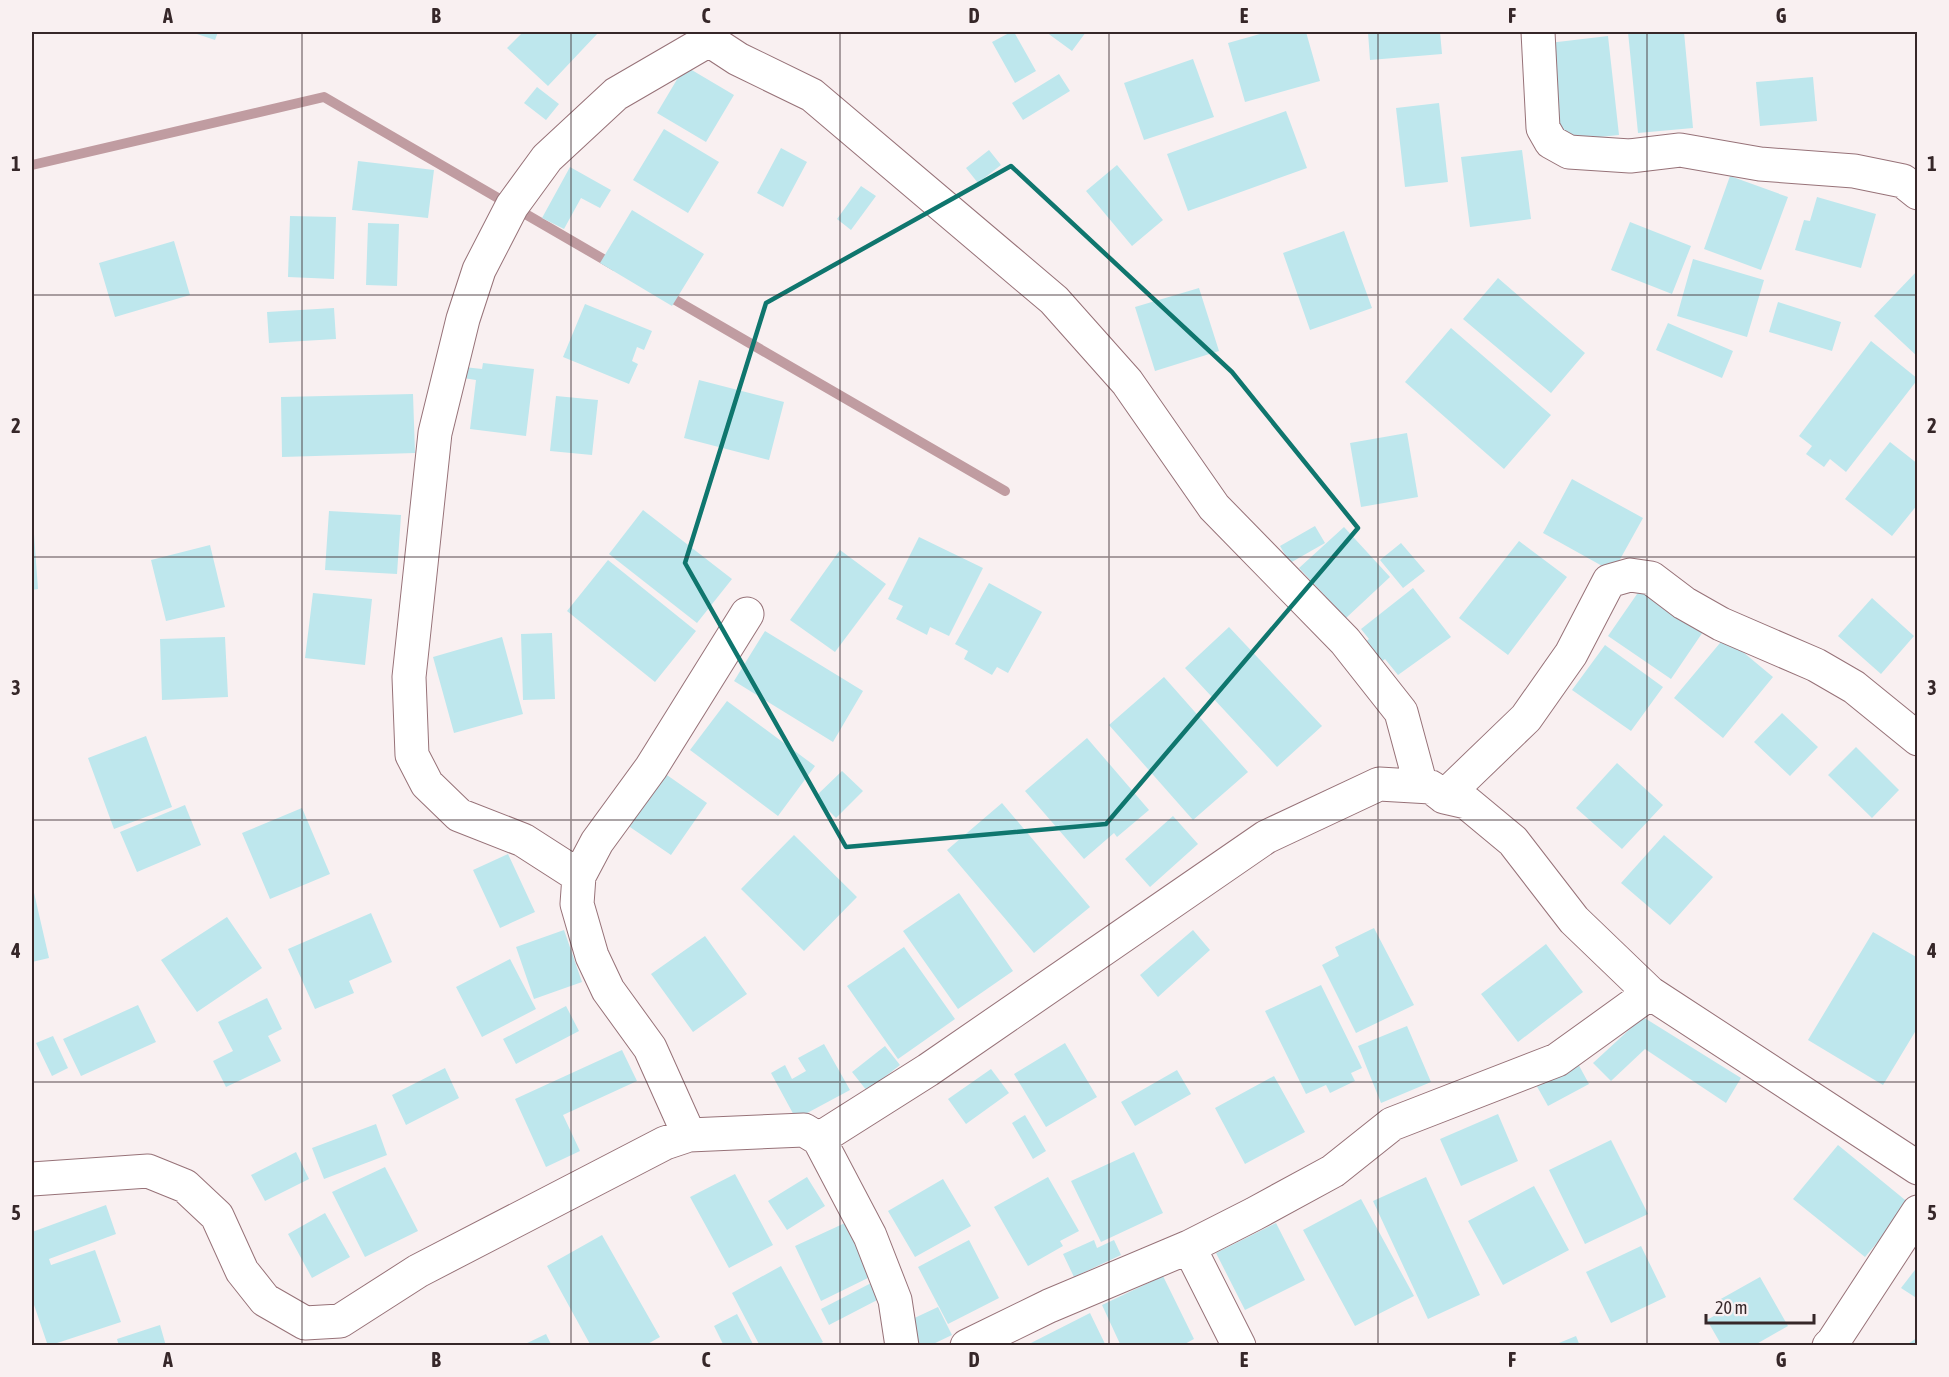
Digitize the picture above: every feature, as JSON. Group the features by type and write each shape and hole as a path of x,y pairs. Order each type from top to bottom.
{"street":[{"path":"1538,32 1543,128 1551,142 1569,152 1630,156 1680,150 1760,164 1854,171 1903,181 1917,193"},
{"path":"579,876 523,840 459,815 427,784 412,755 409,676 435,434 463,319 479,270 512,206 547,158 616,94 706,36 738,59 812,95 892,166 1054,300 1126,382 1214,507 1345,641 1401,712 1432,791"},
{"path":"1432,791 1526,718 1571,654 1610,581 1630,575 1651,578 1684,603 1721,624 1816,665 1854,687 1917,739"},
{"path":"689,1135 650,1048 608,990 592,956 578,904 579,876 597,842 651,768 747,614"},
{"path":"819,1139 928,1070 1266,837 1379,784 1432,791 1466,802 1513,841 1574,921 1650,993 1917,1168"},
{"path":"967,1346 1049,1306 1189,1247 1333,1171 1392,1124 1557,1059 1650,993"},
{"path":"32,1179 148,1171 185,1186 217,1216 242,1271 265,1300 308,1334 340,1321 418,1270 665,1143 689,1135 804,1130 819,1139 870,1236 895,1300 902,1346"},
{"path":"1828,1346 1833,1342 1917,1212"},
{"path":"1189,1247 1239,1346"}],"highlighted area":[{"path":"1011,166 1232,372 1358,528 1106,824 846,847 685,563 766,303"}],"building":[{"path":"191,32 218,32 215,40"},
{"path":"523,32 598,33 548,86 507,48"},
{"path":"1014,32 1036,71 1015,83 992,42"},
{"path":"1046,32 1086,32 1072,51"},
{"path":"1267,32 1306,32 1320,81 1245,102 1228,43"},
{"path":"1368,32 1440,32 1442,54 1370,60"},
{"path":"1628,32 1684,32 1693,128 1638,133"},
{"path":"1608,36 1619,135 1560,141 1549,43"},
{"path":"1193,59 1214,117 1144,140 1124,83"},
{"path":"685,66 734,95 706,142 657,113"},
{"path":"1059,74 1070,91 1023,120 1012,103"},
{"path":"1813,77 1817,121 1760,126 1756,82"},
{"path":"537,87 559,104 546,120 524,103"},
{"path":"1439,103 1448,182 1405,187 1396,108"},
{"path":"1286,111 1307,168 1188,211 1167,154"},
{"path":"664,129 719,162 688,213 633,180"},
{"path":"781,148 807,162 783,207 757,193"},
{"path":"989,150 1001,165 978,183 966,168"},
{"path":"1522,150 1531,219 1470,227 1461,157"},
{"path":"358,161 434,170 428,218 352,210"},
{"path":"1117,165 1163,220 1132,246 1086,191"},
{"path":"570,167 611,190 600,208 581,198 564,229 542,218"},
{"path":"1730,176 1788,197 1761,270 1704,249"},
{"path":"861,186 876,196 851,230 837,219"},
{"path":"1817,197 1876,214 1861,268 1795,250 1804,220 1810,221"},
{"path":"632,210 704,254 672,306 600,263"},
{"path":"290,216 336,217 334,279 288,277"},
{"path":"1630,222 1691,246 1672,294 1611,270"},
{"path":"368,223 399,224 397,286 366,285"},
{"path":"1344,231 1372,308 1310,330 1283,253"},
{"path":"174,241 190,295 115,317 99,263"},
{"path":"1693,259 1764,280 1747,337 1677,316"},
{"path":"1918,270 1918,357 1874,316"},
{"path":"1498,278 1585,353 1551,393 1463,319"},
{"path":"1199,288 1219,351 1155,371 1135,307"},
{"path":"1778,302 1841,322 1832,351 1769,332"},
{"path":"585,304 652,331 644,350 637,347 632,361 638,364 629,384 563,357"},
{"path":"334,308 336,339 269,343 267,312"},
{"path":"1668,323 1733,351 1722,378 1656,350"},
{"path":"1451,328 1551,415 1504,469 1405,382"},
{"path":"1871,341 1918,379 1846,472 1830,459 1824,467 1806,454 1812,446 1799,436"},
{"path":"483,363 534,369 526,436 470,429 476,380 463,378 464,367 482,369"},
{"path":"699,380 784,402 769,460 684,438"},
{"path":"413,394 415,453 282,457 281,397"},
{"path":"556,396 598,400 592,455 550,451"},
{"path":"1407,433 1418,497 1361,507 1350,443"},
{"path":"1890,442 1918,464 1918,504 1892,536 1845,499"},
{"path":"1572,479 1643,518 1613,572 1543,533"},
{"path":"643,510 732,579 697,623 609,554"},
{"path":"329,511 401,515 397,574 325,570"},
{"path":"1315,526 1325,543 1290,563 1280,546"},
{"path":"1344,527 1390,577 1346,618 1299,568"},
{"path":"32,534 34,534 38,589 32,590"},
{"path":"919,537 983,568 949,636 930,627 927,635 896,619 903,606 888,599"},
{"path":"1519,541 1567,577 1508,655 1459,618"},
{"path":"1401,543 1425,571 1403,588 1380,560"},
{"path":"210,545 225,607 166,621 151,560"},
{"path":"840,550 886,584 835,652 790,620"},
{"path":"608,560 696,631 655,682 567,611"},
{"path":"1646,581 1709,623 1671,679 1608,636"},
{"path":"989,583 1042,612 1008,673 997,667 992,675 964,659 968,651 955,644"},
{"path":"1413,588 1451,637 1398,675 1385,659 1379,664 1363,644 1369,639 1361,629"},
{"path":"313,593 372,599 365,665 305,658"},
{"path":"1872,598 1914,636 1881,674 1838,636"},
{"path":"1229,627 1322,726 1277,767 1185,668"},
{"path":"765,631 863,691 833,742 734,681"},
{"path":"552,633 555,699 523,700 521,634"},
{"path":"225,637 228,697 162,700 160,639"},
{"path":"502,637 523,714 454,733 433,657"},
{"path":"1725,637 1773,677 1723,738 1674,698"},
{"path":"1605,645 1663,687 1631,731 1572,690"},
{"path":"1164,677 1248,772 1193,820 1109,725"},
{"path":"727,701 815,766 778,816 690,750"},
{"path":"1782,713 1818,747 1790,776 1754,742"},
{"path":"146,736 172,807 114,829 88,758"},
{"path":"1087,738 1149,810 1117,837 1114,833 1084,859 1025,791"},
{"path":"1856,747 1899,790 1872,818 1828,775"},
{"path":"1617,763 1663,805 1622,849 1576,808"},
{"path":"842,771 863,791 836,818 815,797"},
{"path":"664,773 707,803 671,855 627,825"},
{"path":"1002,803 1090,907 1034,953 947,850"},
{"path":"185,805 201,845 137,872 120,832"},
{"path":"302,808 330,874 270,899 242,833"},
{"path":"1173,816 1198,844 1150,887 1125,859"},
{"path":"794,835 857,897 804,951 741,889"},
{"path":"1664,835 1713,877 1670,925 1621,883"},
{"path":"508,854 535,912 500,928 473,870"},
{"path":"32,884 49,958 32,962"},
{"path":"959,893 1013,971 958,1009 903,931"},
{"path":"371,913 392,962 349,981 354,993 315,1009 288,949"},
{"path":"227,917 262,968 197,1012 161,960"},
{"path":"1374,928 1414,1005 1356,1033 1322,965 1339,956 1335,947"},
{"path":"564,930 582,982 534,999 516,947"},
{"path":"1193,930 1210,950 1158,997 1140,975"},
{"path":"1873,932 1918,958 1918,1027 1883,1085 1808,1040"},
{"path":"705,936 747,994 693,1032 651,974"},
{"path":"1546,944 1583,992 1518,1042 1481,994"},
{"path":"904,947 955,1019 898,1059 847,986"},
{"path":"510,959 536,1009 482,1037 456,987"},
{"path":"1321,985 1362,1068 1351,1073 1355,1081 1330,1093 1326,1085 1306,1094 1265,1011"},
{"path":"267,998 282,1029 268,1036 281,1061 226,1087 213,1061 233,1051 218,1022"},
{"path":"138,1005 156,1042 81,1076 63,1039"},
{"path":"566,1006 579,1031 516,1064 503,1039"},
{"path":"1643,1017 1741,1078 1726,1103 1645,1049 1611,1081 1593,1063"},
{"path":"1407,1026 1431,1082 1381,1103 1358,1046"},
{"path":"53,1036 68,1068 52,1076 36,1043"},
{"path":"1065,1043 1097,1097 1046,1127 1014,1074"},
{"path":"824,1044 850,1090 796,1119 771,1073 785,1065 792,1079 806,1071 798,1058"},
{"path":"885,1046 900,1065 867,1091 852,1072"},
{"path":"622,1050 637,1081 563,1115 580,1151 546,1167 515,1099"},
{"path":"1576,1060 1589,1084 1548,1106 1535,1083"},
{"path":"445,1068 459,1098 406,1125 392,1095"},
{"path":"991,1069 1009,1093 966,1124 948,1099"},
{"path":"1177,1070 1191,1094 1135,1126 1121,1102"},
{"path":"1274,1076 1305,1132 1245,1164 1215,1108"},
{"path":"1498,1114 1518,1161 1461,1186 1440,1139"},
{"path":"1025,1115 1046,1151 1033,1159 1012,1123"},
{"path":"376,1124 387,1155 324,1179 312,1148"},
{"path":"1611,1140 1648,1214 1585,1244 1549,1170"},
{"path":"1838,1145 1910,1204 1865,1257 1793,1199"},
{"path":"296,1152 309,1179 265,1201 251,1175"},
{"path":"1134,1152 1163,1213 1101,1242 1071,1181"},
{"path":"385,1167 418,1231 365,1257 332,1192"},
{"path":"735,1174 773,1245 729,1268 690,1197"},
{"path":"807,1177 825,1206 787,1230 768,1201"},
{"path":"1048,1177 1079,1231 1060,1241 1063,1246 1028,1266 994,1207"},
{"path":"1426,1177 1480,1295 1428,1319 1373,1201"},
{"path":"943,1179 971,1226 915,1257 888,1211"},
{"path":"1534,1186 1569,1250 1503,1285 1468,1221"},
{"path":"1361,1199 1414,1296 1355,1326 1303,1230"},
{"path":"106,1205 116,1234 49,1259 51,1265 95,1250 121,1322 48,1346 32,1299 32,1232"},
{"path":"325,1213 350,1257 312,1278 288,1234"},
{"path":"845,1223 872,1276 821,1301 795,1246"},
{"path":"1276,1223 1305,1280 1245,1310 1216,1253"},
{"path":"602,1235 660,1337 644,1346 591,1346 547,1266"},
{"path":"969,1240 999,1298 948,1324 918,1267"},
{"path":"1094,1240 1097,1248 1114,1240 1121,1255 1074,1277 1063,1254"},
{"path":"1641,1246 1666,1297 1611,1323 1586,1272"},
{"path":"781,1266 823,1342 815,1346 760,1346 732,1293"},
{"path":"1918,1266 1918,1299 1901,1288"},
{"path":"1163,1276 1194,1339 1181,1346 1121,1346 1102,1305"},
{"path":"1760,1277 1788,1326 1753,1346 1722,1346 1707,1320 1724,1310 1719,1300"},
{"path":"875,1281 883,1297 829,1325 821,1309"},
{"path":"938,1307 952,1335 929,1346 920,1346 908,1321"},
{"path":"1090,1313 1106,1346 1029,1344"},
{"path":"737,1314 754,1346 724,1346 714,1326"},
{"path":"160,1325 166,1346 119,1346 117,1339"},
{"path":"546,1334 552,1346 521,1346"},
{"path":"1576,1336 1580,1346 1554,1346 1554,1345"},
{"path":"1918,1337 1918,1346 1905,1346"}],"waterway":[{"path":"32,165 324,97 615,266"},
{"path":"665,294 1005,491"}]}
